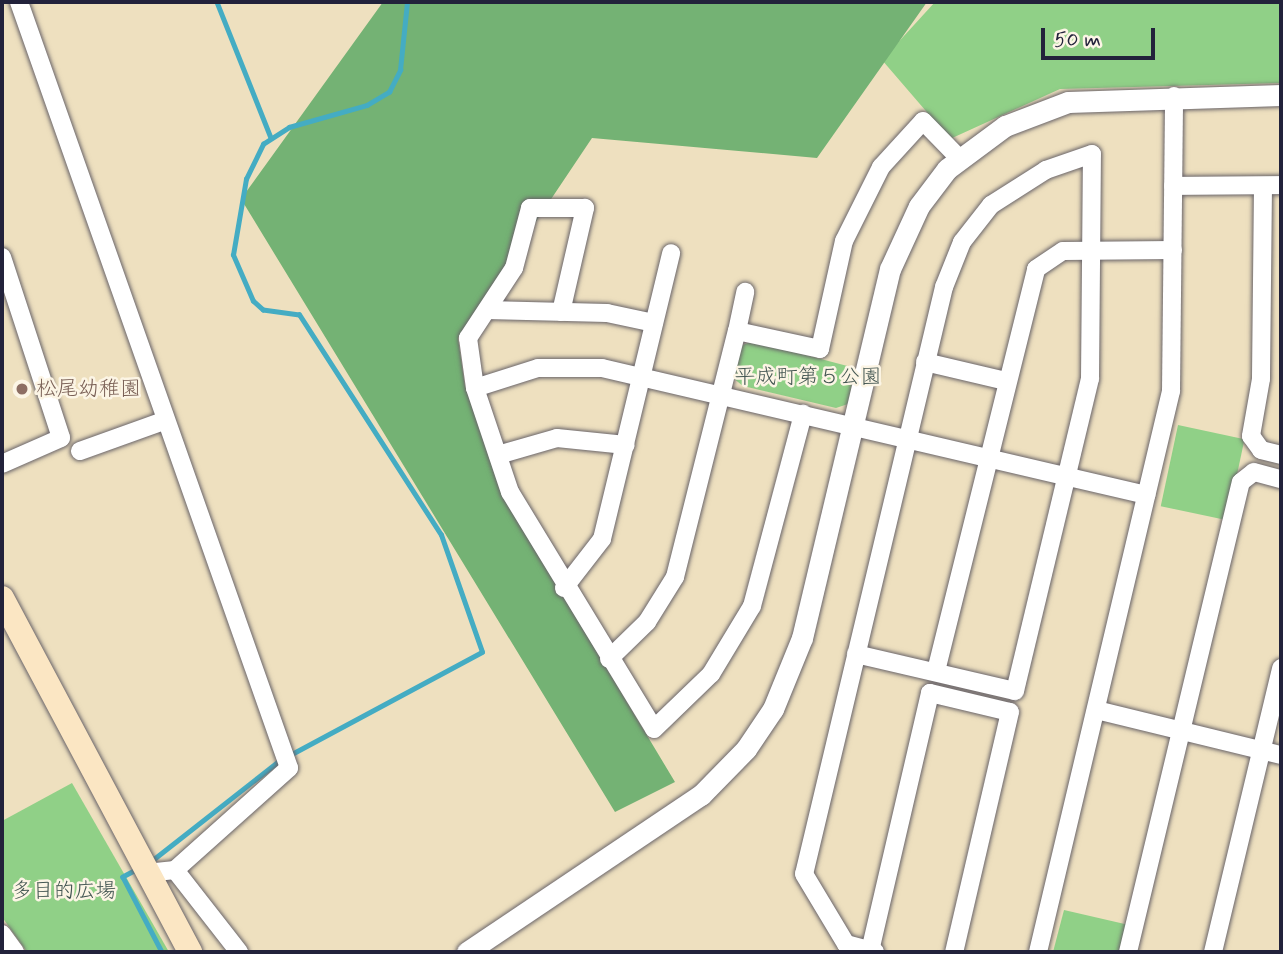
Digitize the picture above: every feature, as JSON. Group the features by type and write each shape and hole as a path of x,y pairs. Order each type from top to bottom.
{"main road":[{"path":"2,598 143,868 190,952"}],"street":[{"path":"19,2 289,768 175,870 143,868"},
{"path":"467,952 686,807 750,743 799,648 897,247 919,206 959,158 1005,126 1049,107 1085,99 1281,95"},
{"path":"1038,952 1171,391 1174,96"},
{"path":"737,331 820,349 849,227 886,161 923,121 959,158"},
{"path":"856,654 1015,691 1090,379 1092,154 1020,183 976,221 948,271 906,439 804,874 846,944 872,951 930,693 1010,712 954,952"},
{"path":"1173,186 1272,186 1261,379 1251,436 1261,450 1281,455"},
{"path":"561,312 585,208 530,208 514,268 468,338 475,388 510,492 564,588 654,729 711,674 762,581 803,414"},
{"path":"936,671 1036,269 1057,253 1091,250 1173,250"},
{"path":"564,588 602,539 671,253"},
{"path":"2,257 61,438 2,464"},
{"path":"609,659 648,622 675,577 745,292"},
{"path":"487,310 561,312 654,323"},
{"path":"925,362 1006,381"},
{"path":"475,388 549,366 642,376 1146,495"},
{"path":"80,452 166,420"},
{"path":"498,455 557,438 626,445"},
{"path":"1128,952 1241,482 1254,472 1281,479"},
{"path":"1213,952 1281,668"},
{"path":"1096,710 1281,755"},
{"path":"175,870 239,952"},
{"path":"2,934 15,952"}],"green space":[{"path":"383,2 927,2 817,158 592,138 458,338 465,386 502,494 675,782 615,812 241,199"},
{"path":"935,2 1281,2 1281,83 1060,89 950,139 882,60"},
{"name":"平成町第５公園","path":"753,341 855,368 848,404 836,408 743,386 733,378 740,346"},
{"path":"1178,425 1245,439 1227,520 1161,506"},
{"name":"多目的広場","path":"72,783 169,952 27,952 2,917 2,821"},
{"path":"1064,910 1129,925 1122,952 1053,952"}],"waterway":[{"path":"217,2 271,138"},
{"path":"288,756 482,652 441,535 299,315 263,310 253,301 233,255 246,179 263,144 289,127 367,105 389,92 400,70 407,2"},
{"path":"150,862 280,760"},
{"path":"136,870 123,877 162,952"}],"place":[{"name":"松尾幼稚園","path":"22,389"}]}
